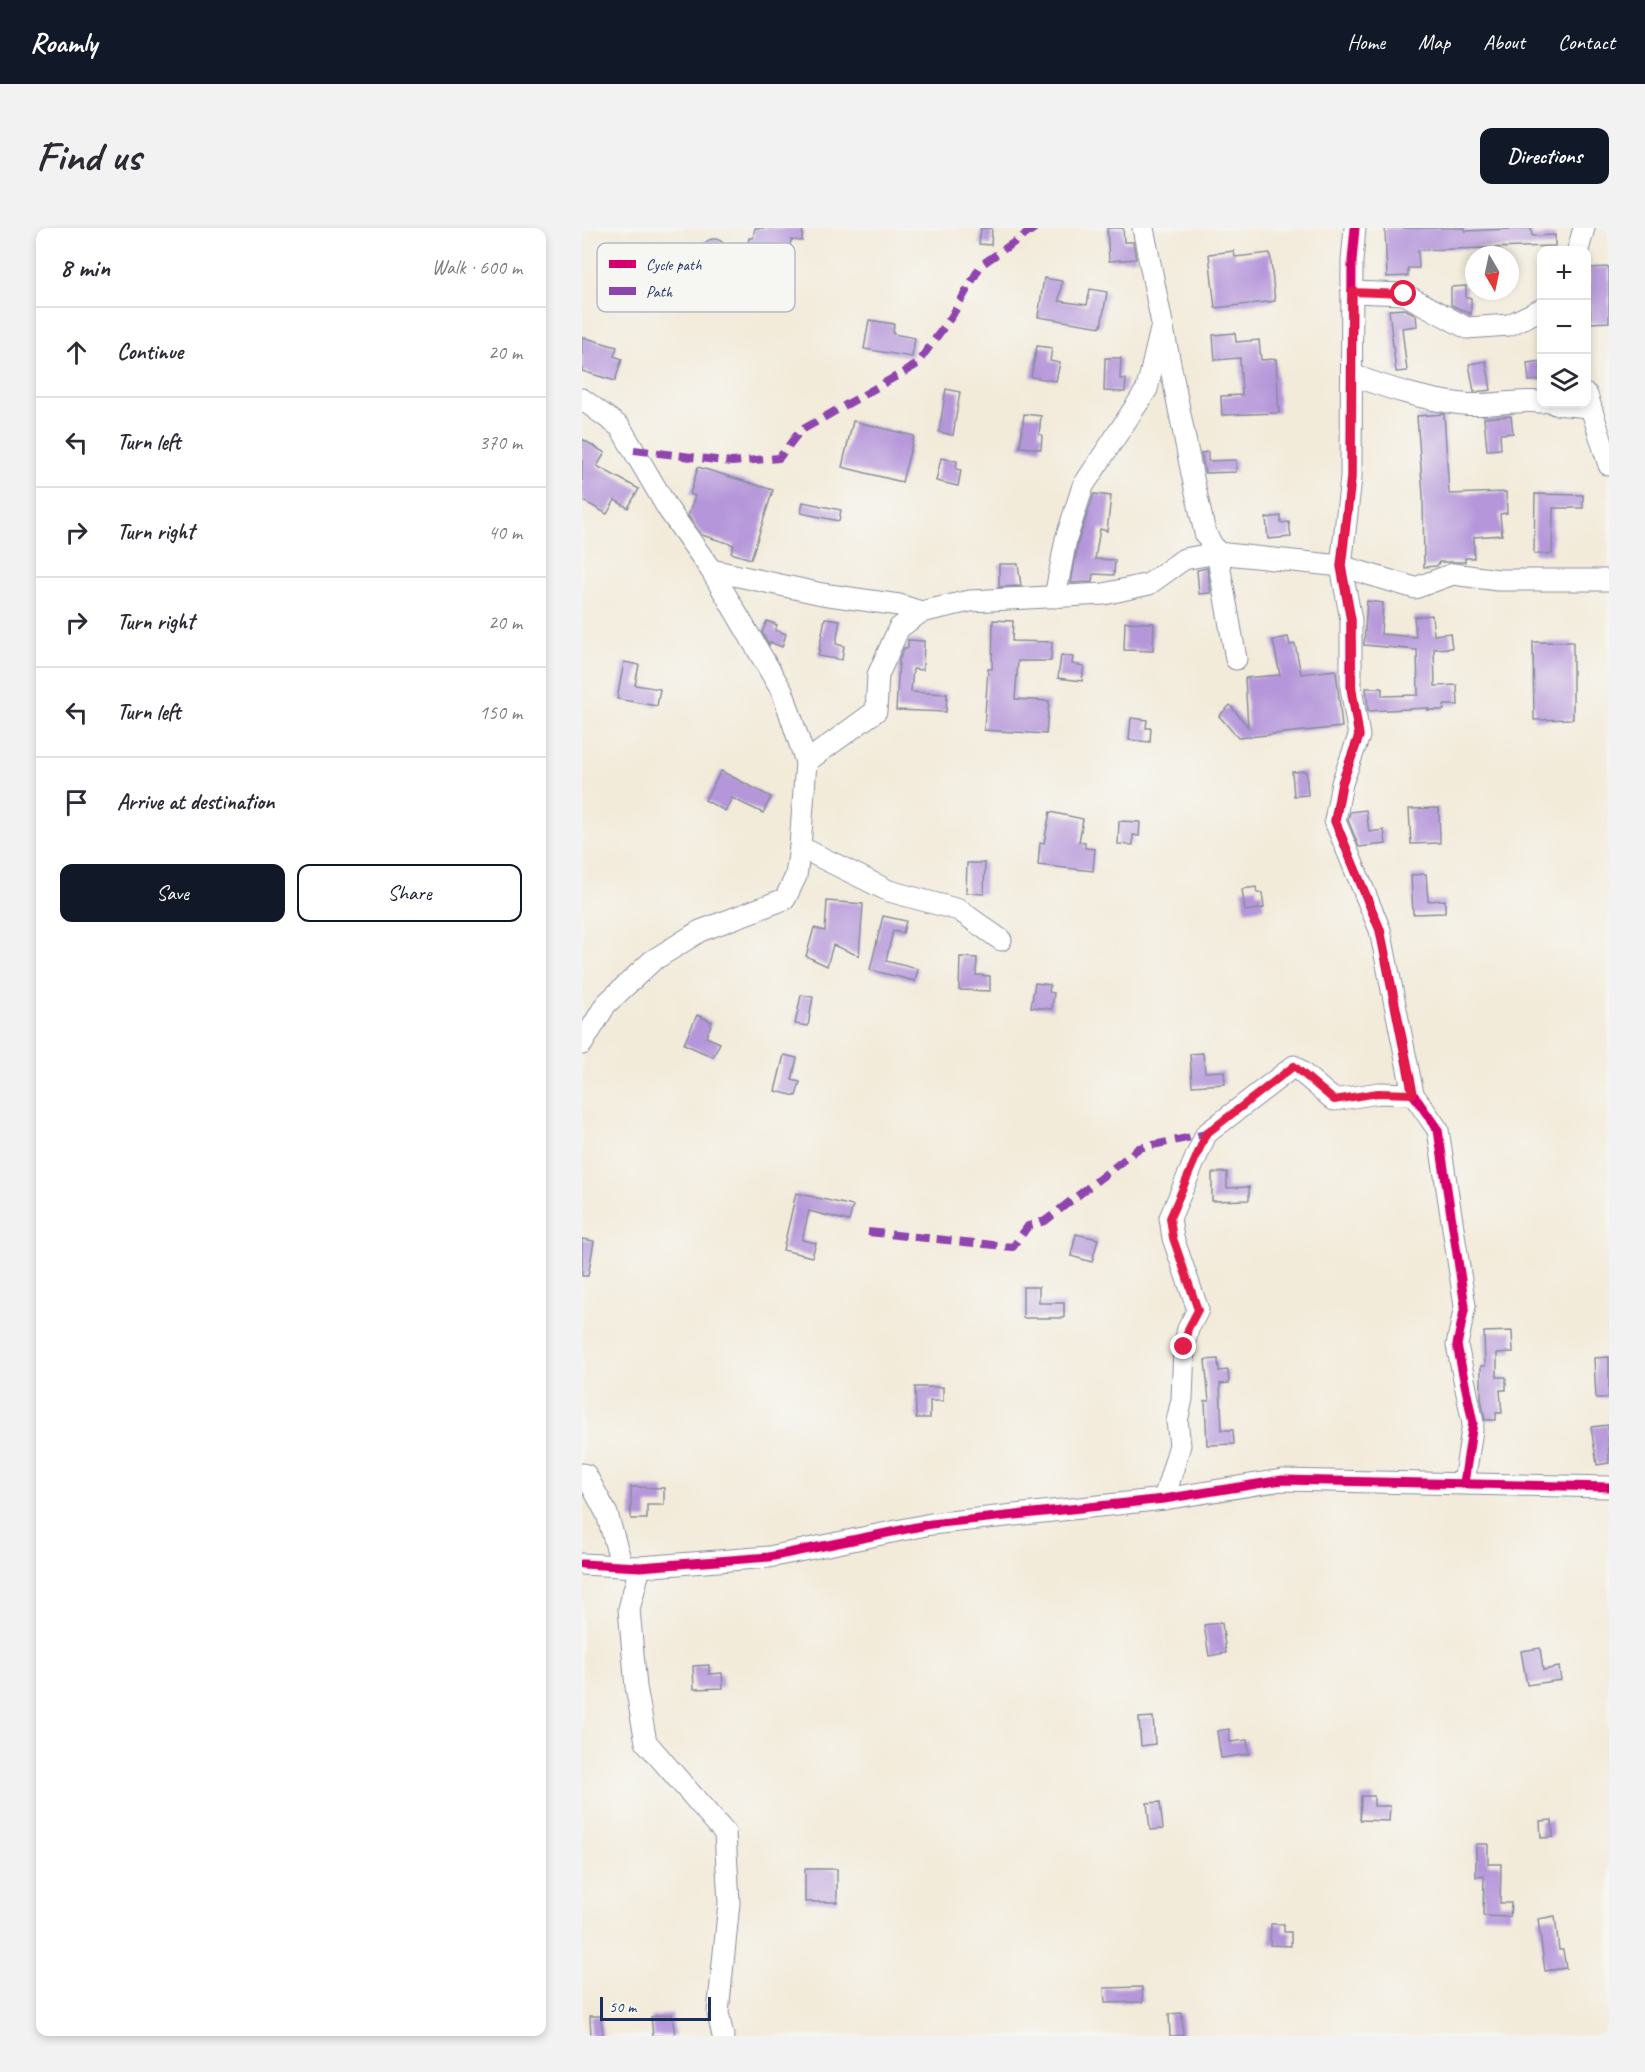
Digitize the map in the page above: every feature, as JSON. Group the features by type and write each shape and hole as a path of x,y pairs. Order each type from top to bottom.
{"street":[{"path":"1143,228 1205,533 1217,553 1236,659"},
{"path":"1355,228 1352,292 1351,478 1341,566 1351,620 1352,688 1359,736 1342,783 1335,821 1380,930 1413,1094 1438,1130 1466,1306 1457,1345 1473,1423 1464,1483"},
{"path":"1579,246 1584,228"},
{"path":"1352,292 1404,294 1467,328 1509,325 1537,311"},
{"path":"1055,597 1066,539 1083,486 1147,389 1162,323"},
{"path":"1352,375 1403,393 1465,404 1524,400 1537,401"},
{"path":"582,399 621,427 668,509 711,570 783,693 806,762 796,876 785,899 700,931 652,961 606,1004 582,1044"},
{"path":"1590,408 1609,465"},
{"path":"806,762 876,711 878,675 898,628 921,612 970,601 1104,594 1149,584 1184,559 1217,553 1341,566 1414,588 1453,574 1498,580 1609,580"},
{"path":"711,570 822,594 899,605 921,612"},
{"path":"800,848 888,891 959,910 1001,940"},
{"path":"1164,1499 1180,1444 1177,1421 1182,1399 1184,1347 1188,1329 1198,1310 1173,1238 1170,1218 1206,1134 1294,1066 1334,1100 1378,1093 1413,1094"},
{"path":"582,1474 586,1475 607,1514 631,1566 629,1609 636,1687 646,1742 725,1833 729,1903 718,2013 723,2036"},
{"path":"582,1564 631,1566 769,1557 931,1524 1164,1499 1282,1480 1609,1487"}],"building":[{"path":"755,228 803,228 802,241 748,243 749,238 753,238"},
{"path":"981,228 992,228 991,245 979,244"},
{"path":"1107,228 1123,228 1124,242 1133,242 1136,259 1109,261"},
{"path":"1385,228 1465,228 1465,231 1531,228 1532,236 1555,235 1555,246 1465,246 1465,249 1418,250 1419,268 1408,268 1408,276 1387,277"},
{"path":"714,239 724,243 704,243"},
{"path":"1234,251 1235,257 1270,253 1275,301 1215,308 1209,254"},
{"path":"1609,267 1609,322 1591,323 1591,268"},
{"path":"1044,278 1062,281 1059,301 1087,305 1090,289 1107,292 1101,327 1038,317"},
{"path":"1465,286 1465,300 1471,300 1471,314 1451,305 1451,287"},
{"path":"1405,309 1416,315 1417,326 1402,328 1407,371 1396,372 1389,310"},
{"path":"869,320 894,324 893,334 915,338 912,357 864,349"},
{"path":"1235,333 1236,342 1259,340 1261,360 1276,359 1279,413 1222,415 1221,396 1242,395 1240,358 1215,360 1213,335"},
{"path":"582,337 617,347 614,356 622,359 615,381 582,371"},
{"path":"1037,346 1052,348 1050,361 1060,363 1056,381 1031,377"},
{"path":"1105,358 1121,358 1120,379 1126,379 1125,392 1104,391"},
{"path":"1486,361 1491,390 1474,392 1469,364"},
{"path":"1537,362 1537,380 1529,381 1527,363"},
{"path":"946,389 960,392 953,435 939,432"},
{"path":"1024,414 1041,416 1039,434 1042,435 1041,449 1020,447"},
{"path":"1444,414 1449,494 1506,492 1507,513 1500,514 1502,535 1474,537 1474,558 1465,558 1465,562 1439,562 1437,566 1424,567 1423,495 1417,416"},
{"path":"1511,416 1513,433 1500,434 1501,449 1487,450 1484,418"},
{"path":"853,421 914,436 902,482 842,467"},
{"path":"582,439 605,453 597,466 639,489 628,508 615,500 607,514 582,500"},
{"path":"1208,452 1208,461 1236,460 1236,472 1205,473 1201,453"},
{"path":"941,458 957,461 956,469 961,470 958,486 936,481"},
{"path":"698,467 773,490 751,559 731,553 734,545 702,535 688,516 695,496 690,494"},
{"path":"1094,494 1111,496 1107,531 1100,529 1095,559 1115,560 1114,575 1093,574 1092,582 1071,583 1078,542"},
{"path":"1535,494 1583,495 1583,508 1553,508 1552,554 1534,554"},
{"path":"803,502 841,510 839,521 801,513"},
{"path":"1281,516 1281,523 1289,522 1291,537 1268,539 1266,518"},
{"path":"999,564 1018,564 1021,586 999,587"},
{"path":"1207,568 1211,593 1199,594 1197,570"},
{"path":"1367,601 1383,603 1381,634 1416,637 1414,617 1432,615 1434,635 1450,633 1452,648 1434,649 1435,686 1457,685 1458,705 1444,705 1444,710 1428,710 1428,708 1368,711 1366,688 1382,688 1382,696 1418,695 1417,650 1364,645"},
{"path":"825,618 840,620 836,644 844,646 842,660 818,656"},
{"path":"993,620 1013,621 1012,641 1052,642 1051,661 1018,661 1015,699 1049,701 1046,734 984,730 988,669 992,669"},
{"path":"767,621 777,625 775,630 786,634 782,647 770,642 769,645 762,632"},
{"path":"1125,622 1154,623 1153,651 1124,650"},
{"path":"1288,637 1290,645 1295,644 1301,674 1336,670 1342,727 1238,738 1219,716 1230,705 1248,727 1245,678 1280,675 1273,640"},
{"path":"908,640 924,641 923,670 913,669 911,692 947,694 946,712 896,710 899,660 904,648 908,648"},
{"path":"1533,642 1573,642 1573,719 1534,720"},
{"path":"1061,655 1073,657 1072,664 1084,666 1082,681 1058,678"},
{"path":"624,662 639,665 635,685 660,689 657,706 617,699"},
{"path":"1131,718 1147,720 1146,728 1151,728 1150,742 1129,740"},
{"path":"721,771 771,797 763,813 732,798 725,811 705,800"},
{"path":"1306,771 1308,795 1294,796 1292,772"},
{"path":"1439,808 1440,843 1411,844 1409,809"},
{"path":"1366,810 1369,832 1384,830 1386,844 1359,847 1348,820 1350,812"},
{"path":"1050,812 1083,819 1079,842 1085,843 1085,848 1095,849 1093,871 1038,865 1040,843 1044,843"},
{"path":"1119,821 1140,822 1139,836 1133,835 1133,845 1118,844"},
{"path":"967,863 985,863 984,894 966,893"},
{"path":"1426,874 1428,901 1445,900 1445,913 1413,914 1411,875"},
{"path":"1256,887 1257,893 1262,893 1264,908 1245,911 1242,889"},
{"path":"827,901 863,904 859,956 833,945 827,966 806,956 814,928 825,931"},
{"path":"883,916 906,921 903,933 893,931 886,961 918,969 915,981 870,970"},
{"path":"960,957 977,958 976,975 990,976 990,991 959,990"},
{"path":"1035,983 1050,985 1049,992 1054,993 1052,1009 1031,1007"},
{"path":"801,995 813,997 808,1026 795,1024"},
{"path":"697,1015 712,1022 706,1037 720,1043 713,1057 684,1044"},
{"path":"1203,1053 1205,1072 1224,1071 1225,1084 1192,1086 1190,1054"},
{"path":"784,1055 797,1058 792,1080 800,1082 796,1096 775,1091"},
{"path":"1227,1172 1227,1188 1249,1187 1249,1200 1212,1201 1212,1173"},
{"path":"796,1193 853,1206 849,1221 809,1211 802,1240 816,1243 812,1257 783,1250"},
{"path":"1076,1234 1098,1239 1092,1262 1071,1256"},
{"path":"582,1239 594,1241 588,1276 582,1276"},
{"path":"1023,1287 1039,1287 1039,1303 1064,1303 1064,1318 1023,1318"},
{"path":"1512,1331 1513,1352 1497,1353 1497,1377 1506,1377 1506,1390 1500,1390 1502,1413 1496,1413 1496,1420 1485,1420 1481,1398 1481,1366 1485,1366 1484,1332"},
{"path":"1609,1357 1609,1398 1596,1398 1594,1358"},
{"path":"1218,1359 1219,1371 1228,1370 1229,1383 1220,1384 1222,1430 1233,1430 1234,1444 1207,1445 1205,1401 1209,1401 1205,1360"},
{"path":"915,1387 943,1387 943,1401 930,1401 930,1418 916,1418"},
{"path":"1608,1425 1609,1463 1597,1465 1591,1427"},
{"path":"631,1487 664,1488 664,1505 647,1505 647,1519 631,1519"},
{"path":"1222,1623 1226,1653 1209,1656 1204,1625"},
{"path":"1540,1648 1543,1670 1559,1667 1561,1680 1527,1685 1521,1651"},
{"path":"709,1665 709,1674 722,1673 723,1688 694,1689 693,1666"},
{"path":"1153,1717 1155,1744 1141,1746 1139,1718"},
{"path":"1229,1729 1230,1742 1247,1740 1249,1754 1221,1758 1217,1731"},
{"path":"1361,1796 1374,1796 1374,1806 1390,1806 1389,1821 1360,1820"},
{"path":"1160,1802 1163,1829 1150,1830 1147,1803"},
{"path":"1552,1820 1553,1837 1541,1838 1540,1821"},
{"path":"1476,1844 1488,1844 1488,1864 1501,1864 1500,1903 1511,1903 1510,1917 1483,1916 1484,1876 1476,1877"},
{"path":"805,1869 837,1869 837,1902 805,1902"},
{"path":"1555,1916 1559,1950 1563,1950 1566,1968 1545,1971 1538,1919"},
{"path":"1271,1924 1284,1924 1284,1932 1291,1932 1291,1946 1270,1945"},
{"path":"1142,1987 1143,2002 1105,2003 1104,1988"},
{"path":"1182,2013 1183,2036 1170,2036 1169,2014"},
{"path":"672,2014 675,2036 653,2036 651,2017"},
{"path":"590,2016 601,2016 603,2036 591,2036"}],"marked path":[{"path":"634,450 732,462 779,458 800,431 916,365 952,316 981,265 1035,228"},
{"path":"868,1232 1013,1247 1028,1226 1045,1221 1139,1148 1206,1134"}],"cycle path":[{"path":"1355,228 1352,261 1351,478 1341,566 1351,620 1351,688 1359,736 1342,783 1335,821 1380,930 1413,1094 1438,1130 1465,1306 1457,1345 1473,1423 1464,1483"},
{"path":"582,1564 640,1567 769,1557 931,1524 1164,1499 1282,1480 1609,1487"}],"route":[{"path":"1184,1347 1188,1329 1198,1310 1173,1238 1170,1218 1206,1134 1294,1066 1334,1100 1378,1093 1413,1094 1380,930 1335,821 1342,783 1359,736 1352,688 1351,620 1341,566 1351,478 1352,292 1404,294"}]}
